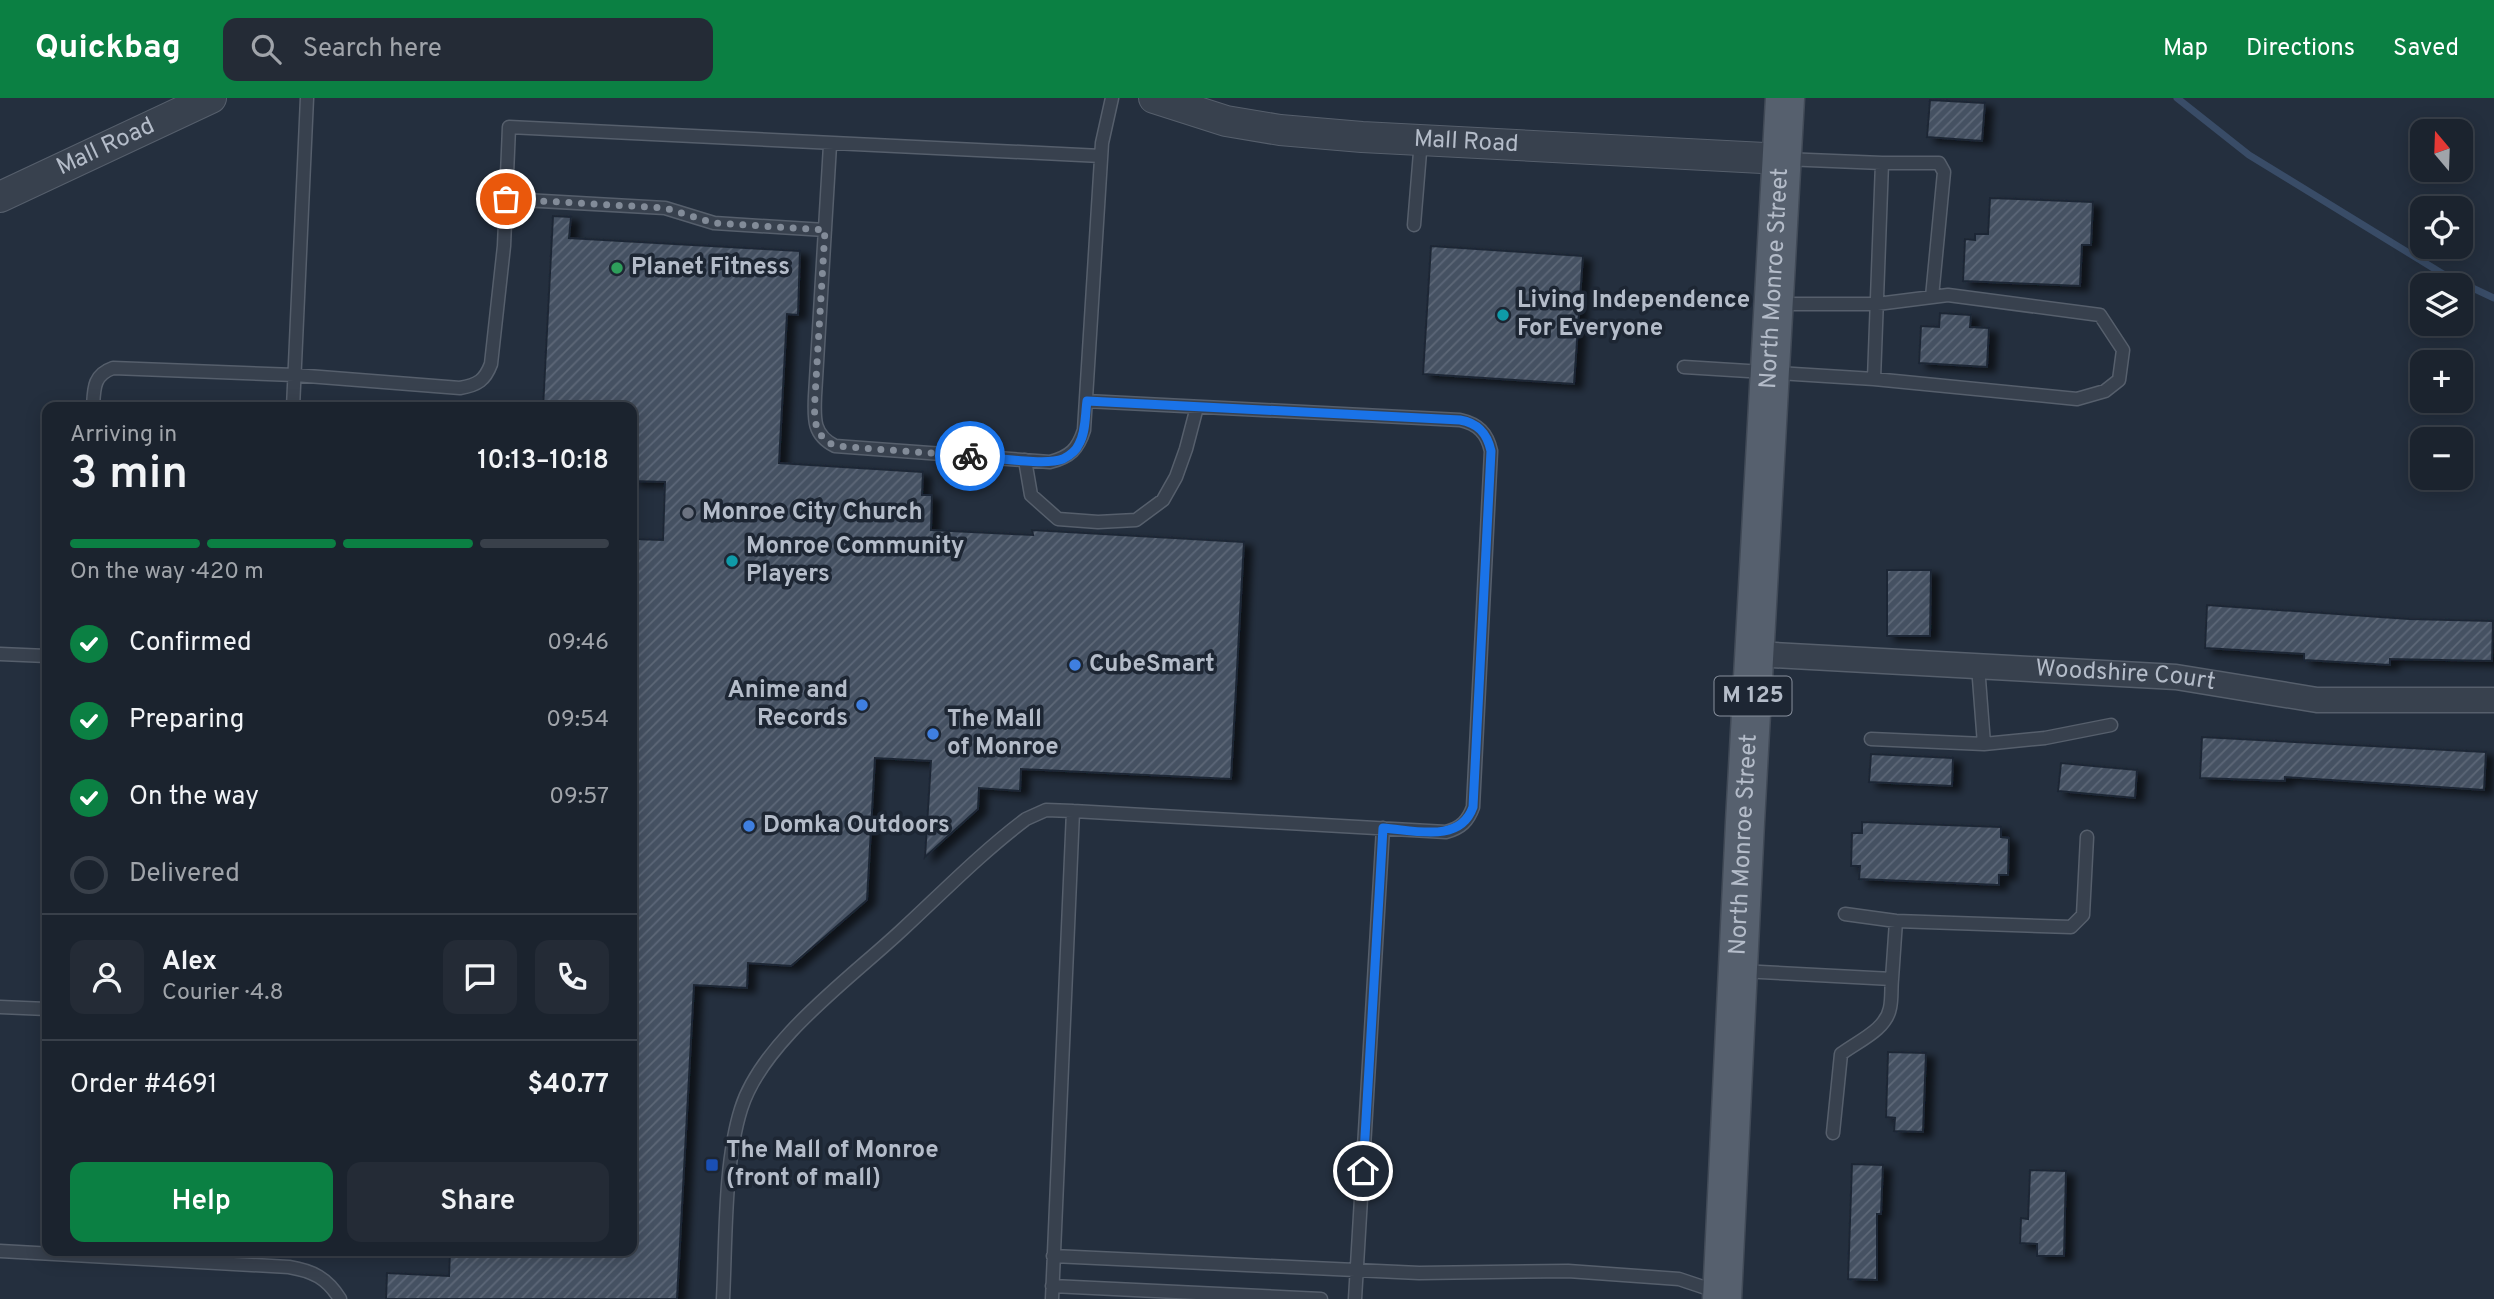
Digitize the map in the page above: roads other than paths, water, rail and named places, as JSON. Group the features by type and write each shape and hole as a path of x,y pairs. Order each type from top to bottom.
{"main road":[{"name":"North Monroe Street","path":"1717,1297 1785,98"}],"street":[{"name":"Mall Road","path":"0,197 211,98"},
{"name":"Mall Road","path":"1154,98 1226,121 1280,130 1782,159"},
{"name":"Woodshire Court","path":"1755,654 2176,677 2317,700 2494,700"}],"lane":[{"path":"293,402 307,98"},
{"path":"830,145 815,397 814,423 818,434 835,446 1025,460 1063,459 1080,443 1084,429 1101,156 1112,98"},
{"path":"93,402 94,384 98,376 113,368 295,375 460,388 474,386 483,380 491,364 504,246 509,127 830,145 1101,156"},
{"path":"1414,226 1421,140"},
{"path":"1782,159 1939,163 1944,172 1932,297"},
{"path":"1874,379 1882,163"},
{"path":"506,199 665,208 714,223 825,230"},
{"path":"1684,366 1874,379 2077,399 2105,391 2119,380 2123,350 2100,315 1948,295 1877,304 1774,304"},
{"path":"723,1299 728,1191 736,1129 741,1106 762,1068 799,1023 1014,827 1034,814 1046,810 1073,811 1446,832 1461,826 1469,818 1473,807 1491,451 1489,442 1479,427 1460,420 1087,401"},
{"path":"1025,460 1031,495 1058,519 1098,522 1136,520 1163,500 1176,477 1197,407"},
{"path":"0,654 42,656"},
{"path":"1978,666 1983,744"},
{"path":"1871,739 1983,744 2045,738 2084,728 2111,725"},
{"path":"1073,811 1052,1293 1321,1299"},
{"path":"1355,1299 1383,828"},
{"path":"1845,914 1896,920 2071,927 2083,915 2087,837"},
{"path":"1833,1133 1841,1054 1881,1027 1890,1010 1896,920"},
{"path":"1737,970 1892,979"},
{"path":"0,1007 42,1009"},
{"path":"0,1251 42,1253"},
{"path":"90,1256 289,1267 316,1274 333,1288 340,1299"},
{"path":"1053,1256 1419,1273 1582,1272 1679,1279 1717,1297"}],"waterway":[{"path":"2177,98 2249,155 2443,274 2494,298"}],"place":[{"name":"Planet Fitness","path":"617,268"},
{"name":"Living Independence For Everyone","path":"1503,315"},
{"name":"Monroe City Church","path":"688,513"},
{"name":"Monroe Community Players","path":"732,561"},
{"name":"CubeSmart","path":"1075,665"},
{"name":"Anime and Records","path":"862,705"},
{"name":"The Mall of Monroe","path":"933,734"},
{"name":"Domka Outdoors","path":"749,826"},
{"name":"The Mall of Monroe (front of mall)","path":"712,1165"}]}
